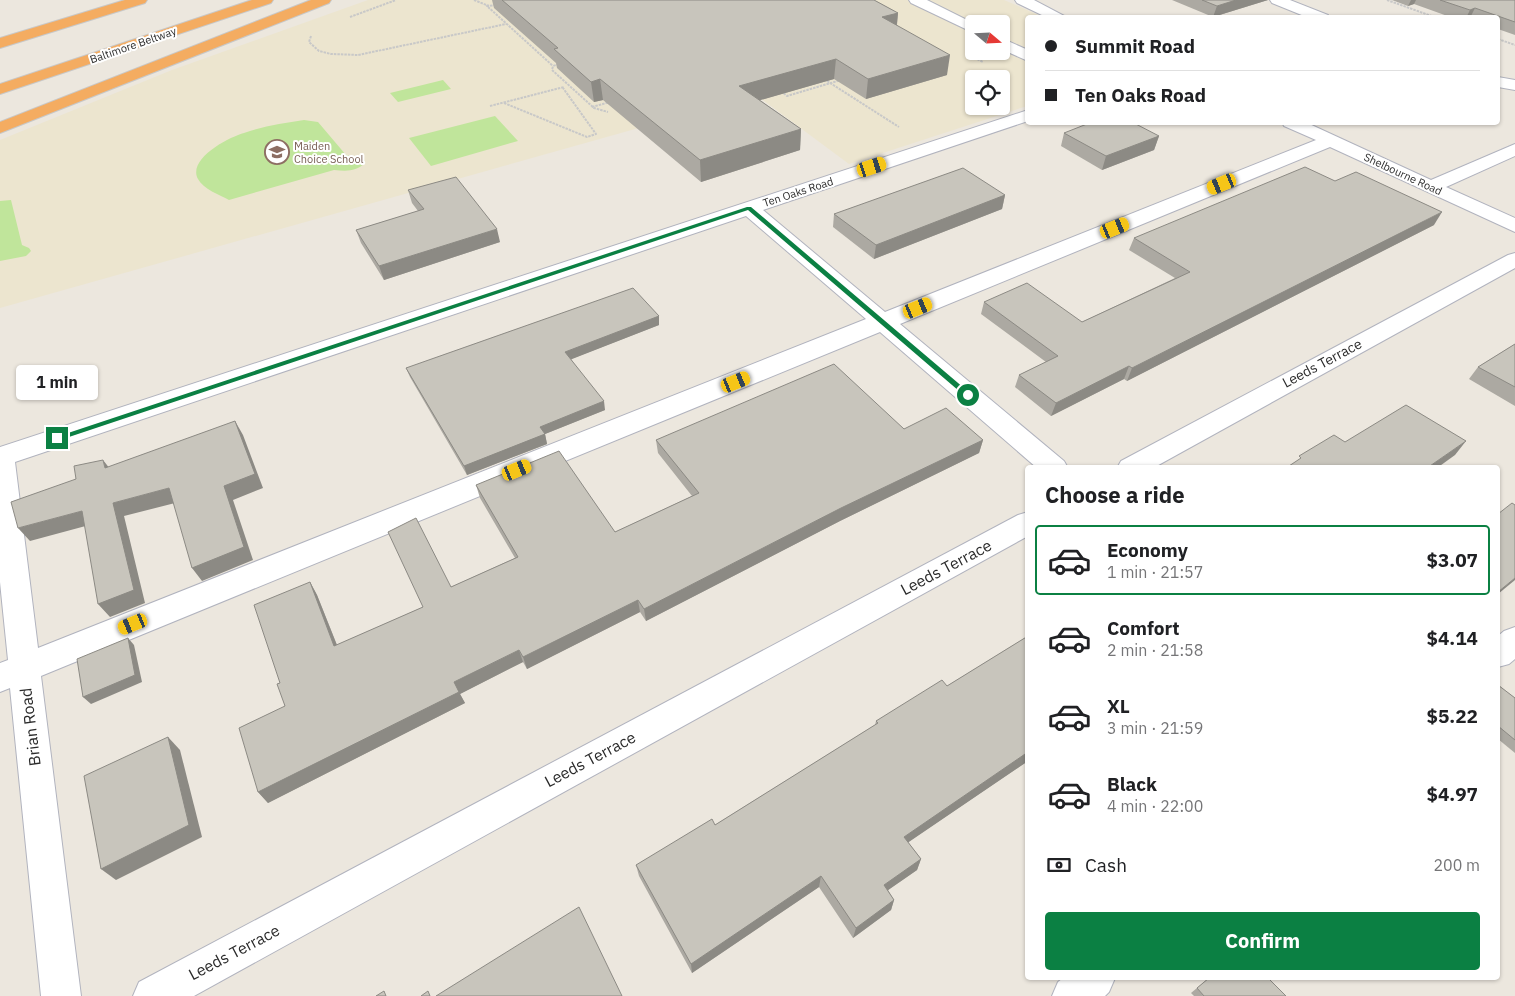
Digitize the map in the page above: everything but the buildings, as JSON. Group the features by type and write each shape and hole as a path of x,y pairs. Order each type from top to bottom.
{"highway":[{"path":"0,43 140,0"},
{"name":"Baltimore Beltway","path":"0,89 266,0"},
{"path":"0,128 324,0"}],"street":[{"path":"916,0 965,24"},
{"path":"1022,0 1054,15"},
{"path":"1277,0 1315,15"},
{"path":"1010,47 1025,55"},
{"path":"1500,82 1515,85"},
{"name":"Ten Oaks Road","path":"0,457 1025,117"},
{"name":"Shelbourne Road","path":"1296,125 1515,226"},
{"path":"12,673 1330,141"},
{"path":"1431,187 1515,149"},
{"path":"749,208 882,323 1051,465"},
{"name":"Leeds Terrace","path":"1136,465 1515,259"},
{"name":"Brian Road","path":"0,457 12,673 62,996"},
{"name":"Leeds Terrace","path":"153,996 1025,525"},
{"path":"1500,652 1515,640"},
{"path":"1072,996 1092,980"}],"path":[{"path":"344,19 396,0"},
{"path":"474,0 488,6 553,66 552,70 592,107 608,112"},
{"path":"1387,0 1428,15"},
{"path":"488,6 495,3"},
{"path":"488,6 502,3"},
{"path":"316,31 310,37 309,42 312,46 325,52 346,55 376,52 506,24"},
{"path":"1500,40 1515,45"},
{"path":"553,66 562,64"},
{"path":"780,91 787,96 848,78"},
{"path":"827,81 919,139 924,150"},
{"path":"490,106 570,86"},
{"path":"504,103 588,137 596,134 563,88"},
{"path":"592,107 611,102"}],"shaded area":[{"name":"Maiden Choice School","path":"368,0 1004,0 1038,15 1025,15 1025,107 1010,112 1010,70 965,70 965,115 999,115 849,164 756,95 0,308 0,140 172,70"}],"green space":[{"path":"443,80 451,89 398,102 390,93"},
{"path":"495,116 518,141 431,166 409,138"},
{"path":"304,120 318,122 346,155 364,160 365,163 362,166 347,171 334,170 229,200 200,183 196,171 198,164 211,150 220,144 237,135 251,131"},
{"path":"11,200 22,245 31,251 26,256 0,261 0,201"}],"place":[{"name":"Maiden Choice School","path":"277,152"}],"route":[{"path":"57,438 749,208 968,395"}]}
